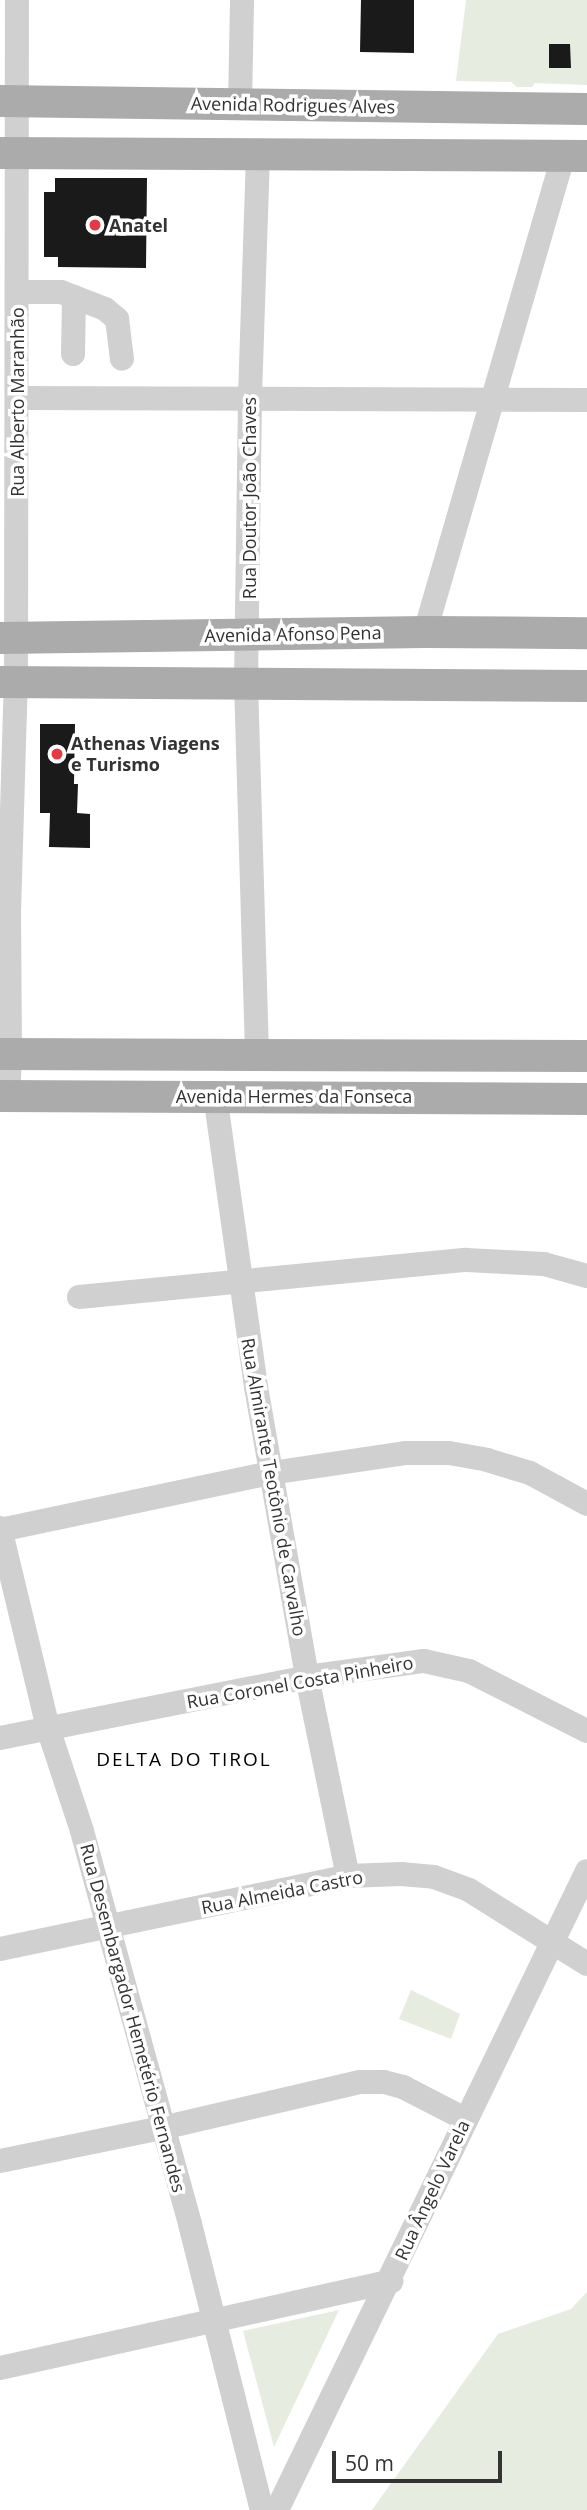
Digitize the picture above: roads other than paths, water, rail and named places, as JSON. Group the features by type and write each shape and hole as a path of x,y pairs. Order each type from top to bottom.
{"main road":[{"name":"Avenida Rodrigues Alves","path":"8,101 166,103 240,92 272,106 587,109"},
{"path":"166,103 156,111 154,124 158,141 172,153"},
{"path":"266,153 284,142 288,130 283,116 272,106"},
{"path":"516,156 527,145 532,124 521,108"},
{"path":"8,154 575,156"},
{"name":"Avenida Afonso Pena","path":"8,638 425,632 587,633"},
{"path":"8,682 587,686"},
{"path":"5,1054 587,1056"},
{"name":"Avenida Hermes da Fonseca","path":"0,1095 587,1100"}],"street":[{"name":"Rua Alberto Maranhão","path":"0,1095 9,1078 5,1054 6,821 8,638 17,398 17,292 8,154 8,101 17,0"},
{"path":"240,92 242,0"},
{"name":"Rua Doutor João Chaves","path":"257,1053 246,684 250,396 266,153"},
{"path":"425,632 491,401 575,156"},
{"path":"17,292 61,292 105,309 117,319 122,359"},
{"path":"73,354 74,297"},
{"path":"17,398 250,396 491,401 587,400"},
{"name":"Rua Almirante Teotônio de Carvalho","path":"215,1095 239,1281 271,1473 307,1677 348,1876"},
{"path":"79,1297 466,1259 544,1264 587,1276"},
{"path":"0,1530 271,1473 407,1453 449,1453 488,1460 530,1473 587,1504"},
{"name":"Rua Desembargador Hemetério Fernandes","path":"0,1530 48,1728 82,1831 108,1926 215,2319 262,2510"},
{"name":"Rua Coronel Costa Pinheiro","path":"0,1738 307,1677 400,1663 446,1664 469,1671 587,1731"},
{"name":"Rua Ângelo Varela","path":"277,2510 391,2281 465,2119 587,1871"},
{"name":"Rua Almeida Castro","path":"0,1949 348,1876 401,1874 434,1877 469,1891 587,1965"},
{"path":"0,2161 162,2128 360,2082 384,2082 403,2087 465,2119"},
{"path":"0,2368 391,2281"}],"place":[{"name":"Anatel","path":"95,225"},
{"name":"Athenas Viagens e Turismo","path":"57,754"}],"district":[{"name":"DELTA DO TIROL","path":"184,1760"}]}
